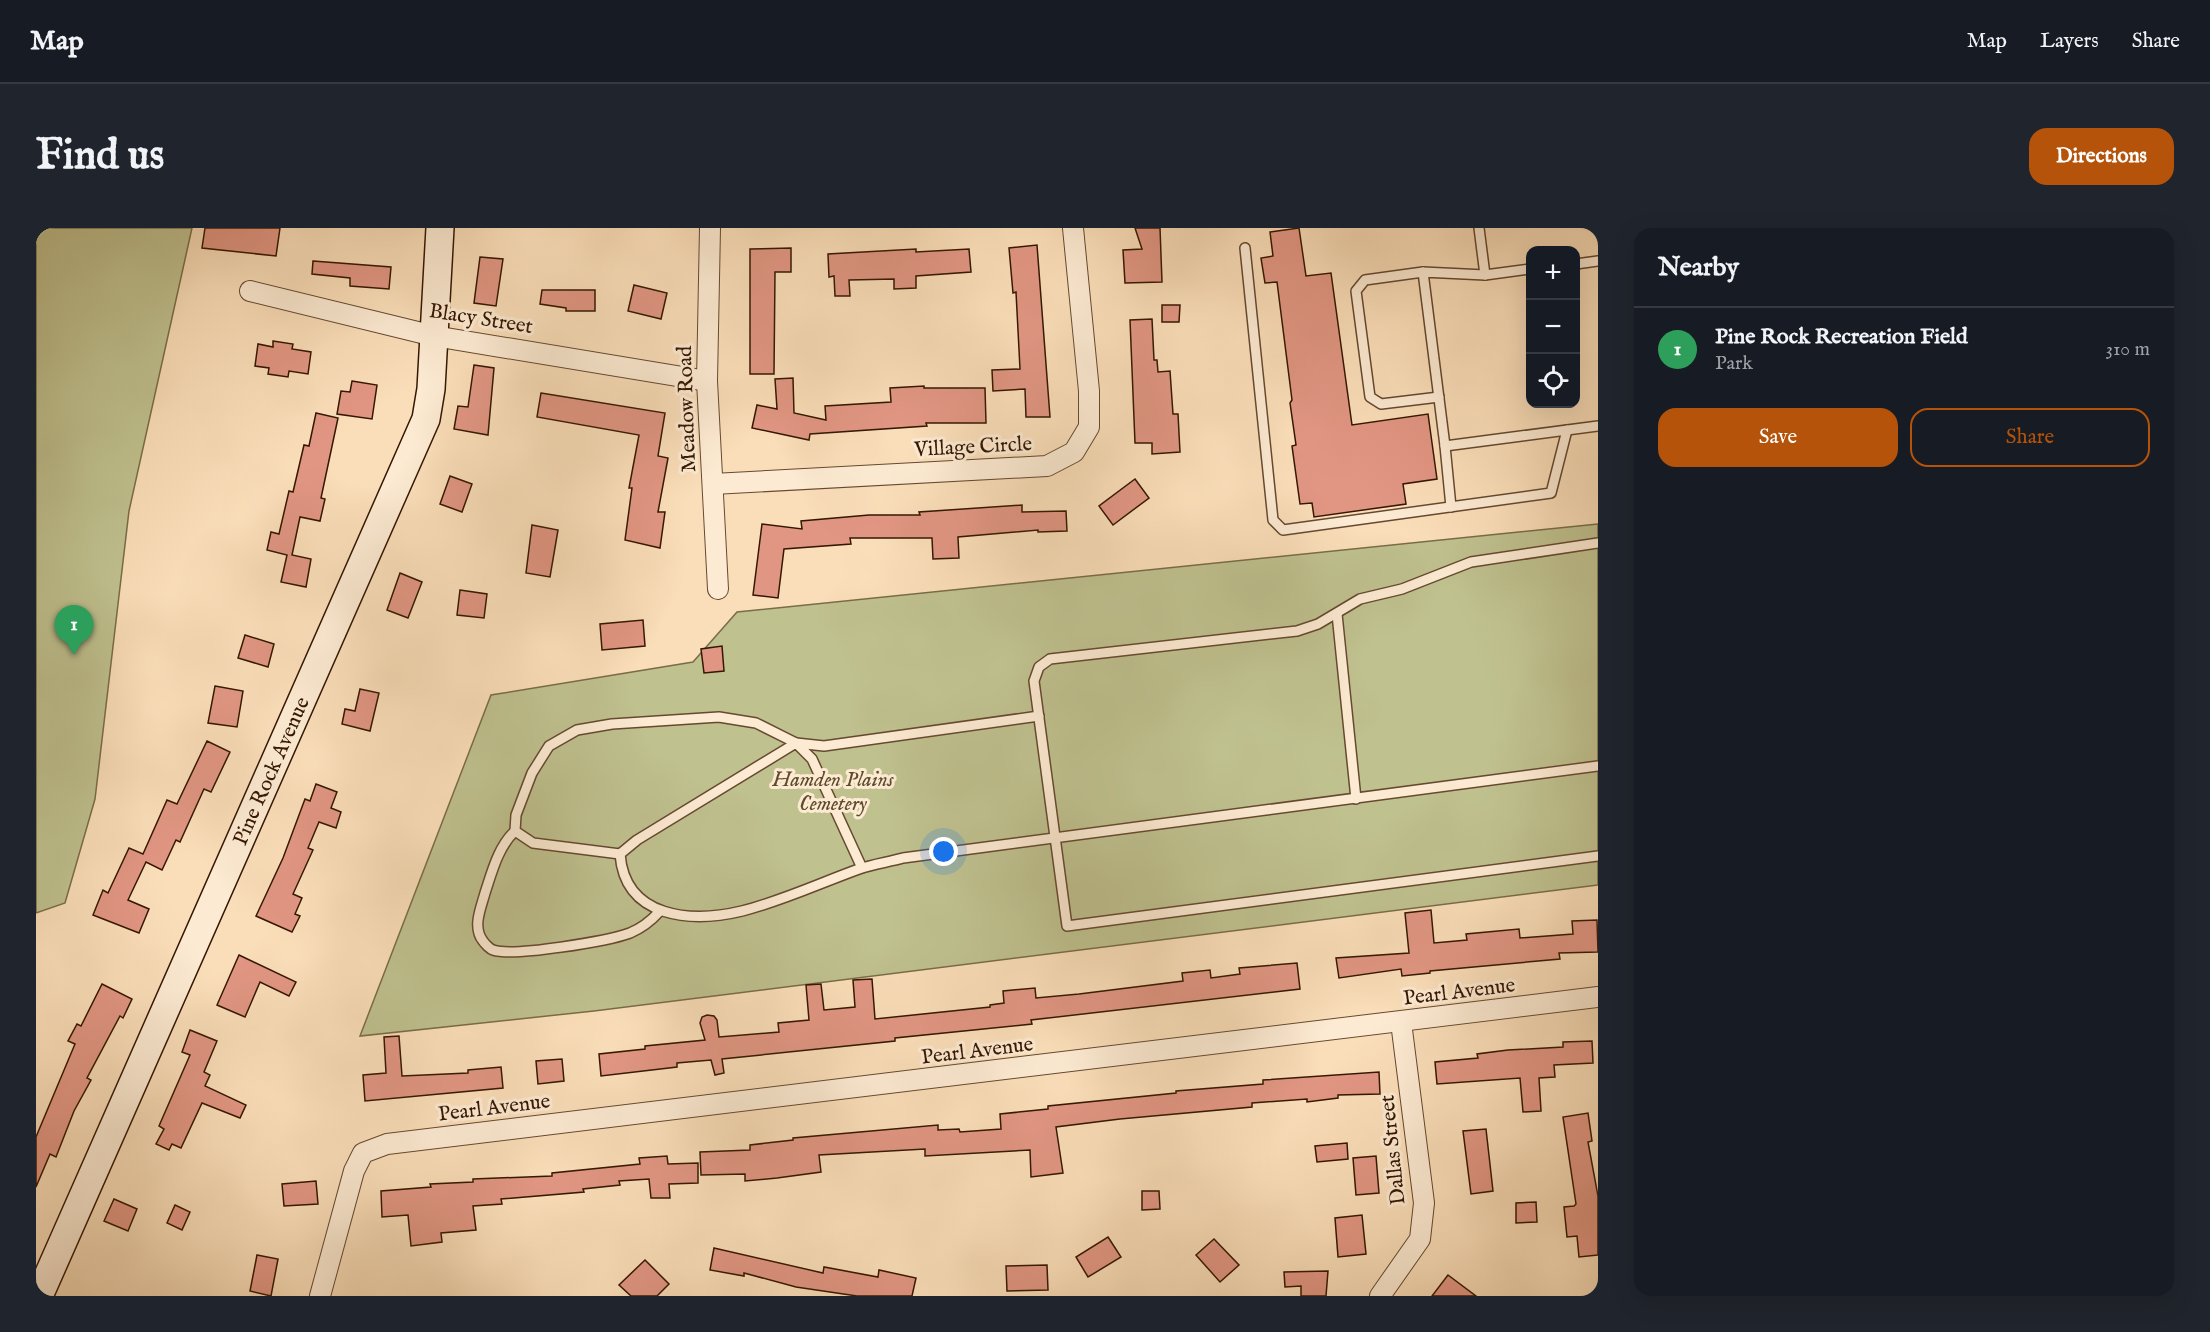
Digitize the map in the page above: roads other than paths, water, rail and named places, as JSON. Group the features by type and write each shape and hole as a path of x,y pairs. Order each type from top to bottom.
{"street":[{"name":"Pine Rock Avenue","path":"39,1296 426,419 431,389 440,228"},
{"name":"Meadow Road","path":"710,228 707,381 718,589"},
{"name":"Village Circle","path":"713,484 1047,466 1074,452 1089,427 1089,391 1073,228"},
{"name":"Blacy Street","path":"250,291 434,336 707,381"},
{"name":"Pearl Avenue","path":"320,1296 354,1171 363,1153 387,1144 1598,997"},
{"name":"Dallas Street","path":"1380,1296 1420,1239 1424,1203 1401,1022"}],"lane":[{"path":"1479,228 1485,275"},
{"path":"1245,248 1273,520 1283,531 1551,493 1567,430"},
{"path":"1580,263 1598,261"},
{"path":"1439,397 1382,404 1370,397 1356,291 1365,280 1423,272 1485,275 1526,270"},
{"path":"1423,272 1452,507"},
{"path":"1445,446 1598,426"},
{"path":"1598,543 1471,562 1402,589 1360,599 1318,624 1286,633 1050,659 1039,667 1034,681 1067,926 1598,856"},
{"path":"1338,614 1356,800"},
{"path":"515,831 533,843 621,854 637,840 796,743 824,746 865,742 1039,716"},
{"path":"659,912 648,924 627,934 541,949 512,952 491,950 482,941 477,928 479,912 494,866 507,839 515,831 516,815 532,773 549,747 577,730 612,724 719,717 756,723 796,743 812,759 862,868"},
{"path":"621,854 621,867 633,890 644,903 659,912 718,915 742,911 862,868 903,858 1356,800 1598,766"}],"place":[{"name":"Pine Rock Recreation Field","path":"74,655"}],"park label":[{"name":"Hamden Plains Cemetery","path":"833,791"}]}
